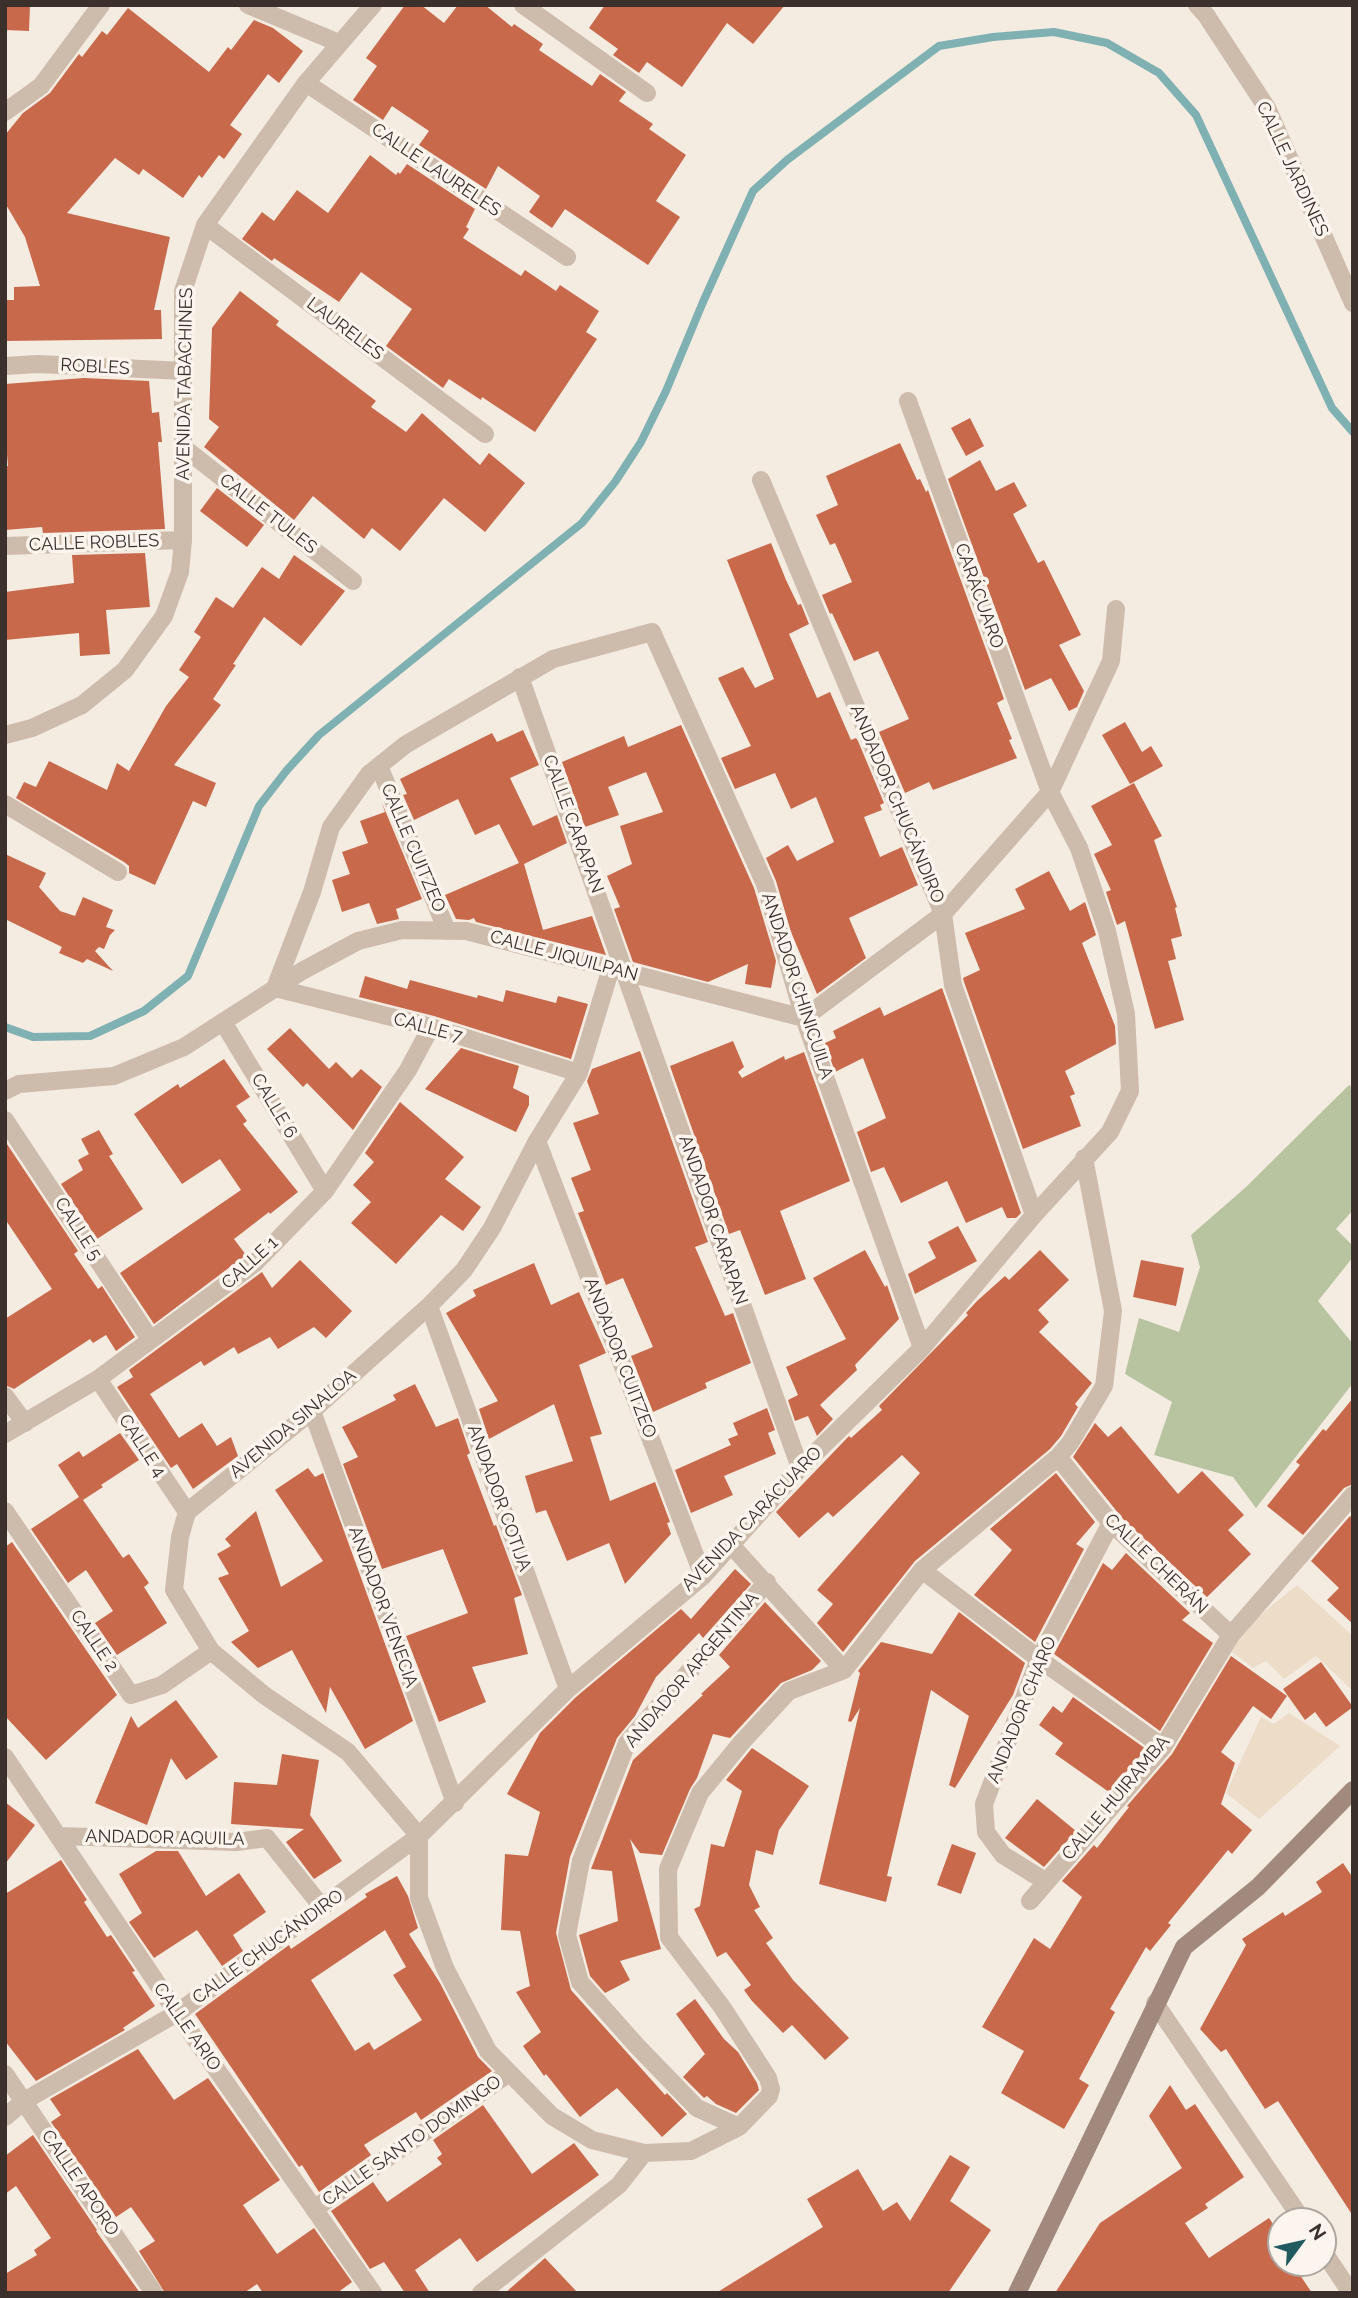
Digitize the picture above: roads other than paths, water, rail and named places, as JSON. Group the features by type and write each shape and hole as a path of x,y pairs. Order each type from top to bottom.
{"street":[{"path":"5,112 41,86 102,5"},
{"path":"248,5 339,43"},
{"name":"AVENIDA TABACHINES","path":"5,735 32,728 82,705 125,670 163,616 180,572 183,540 183,291 205,225 306,83 373,5"},
{"path":"523,5 647,93"},
{"name":"CALLE JARDINES","path":"1197,5 1267,108 1353,303"},
{"name":"CALLE LAURELES","path":"306,83 567,257"},
{"name":"LAURELES","path":"205,225 485,434"},
{"name":"ROBLES","path":"5,366 38,364 184,371"},
{"name":"CARÁCUARO","path":"908,401 1050,792"},
{"name":"CALLE TULES","path":"183,447 353,581"},
{"name":"ANDADOR CHUCÁNDIRO","path":"761,480 943,914 953,985 1034,1215"},
{"name":"CALLE ROBLES","path":"5,546 183,540"},
{"path":"804,1018 943,914 1050,792 1111,661 1116,608"},
{"name":"ANDADOR CHINICUILA","path":"520,677 564,656 652,632 765,884 804,1018 922,1348"},
{"path":"275,988 312,892 331,827 369,775 405,745 520,677"},
{"name":"CALLE CARAPAN","path":"520,677 618,970"},
{"name":"CALLE CUITZEO","path":"379,766 447,931"},
{"name":"AVENIDA CARÁCUARO","path":"419,1836 568,1689 703,1576 800,1468 922,1348 1034,1215 1110,1132 1130,1091 1126,1014 1107,931 1079,848 1050,792"},
{"path":"5,804 118,872"},
{"name":"CALLE JIQUILPAN","path":"10,1084 114,1076 184,1047 275,988 358,941 402,930 466,931 804,1018"},
{"name":"AVENIDA SINALOA","path":"187,1512 312,1411 429,1306 464,1270 492,1228 537,1141 579,1073 618,970"},
{"name":"ANDADOR CARAPAN","path":"618,970 800,1468"},
{"name":"CALLE 7","path":"275,988 431,1027 579,1073"},
{"name":"CALLE 6","path":"223,1022 325,1191"},
{"name":"CALLE 1","path":"5,1434 98,1379 255,1263 325,1191 408,1070 431,1027"},
{"name":"CALLE 5","path":"5,1120 150,1339"},
{"name":"ANDADOR CUITZEO","path":"537,1141 703,1576"},
{"path":"187,1512 180,1537 174,1590 211,1651 264,1695 348,1752 419,1836 419,1898 445,1968 488,2051 552,2116 592,2140 644,2153 691,2151 739,2127 769,2096 771,2089 768,2078 722,2007 669,1937 668,1869 700,1793 742,1742 789,1691 844,1670 922,1570 1058,1457 1070,1443 1104,1387 1113,1311 1084,1158"},
{"name":"ANDADOR COTIJA","path":"429,1306 568,1689"},
{"name":"CALLE 4","path":"98,1379 187,1512"},
{"path":"5,1396 25,1423"},
{"name":"ANDADOR VENECIA","path":"312,1411 455,1803"},
{"name":"CALLE CHERÁN","path":"1058,1457 1111,1523 1231,1635"},
{"name":"CALLE HUIRAMBA","path":"1030,1901 1163,1747 1231,1635 1353,1495"},
{"name":"CALLE 2","path":"5,1511 131,1695 162,1685 211,1651"},
{"name":"ANDADOR CHARO","path":"1045,1881 1003,1855 986,1832 984,1804 1040,1659 1111,1523"},
{"path":"731,1545 844,1670"},
{"path":"922,1570 1163,1747"},
{"name":"ANDADOR ARGENTINA","path":"739,2127 697,2108 637,2046 580,1982 567,1935 581,1861 627,1744 767,1582"},
{"name":"CALLE ARIO","path":"5,1757 177,2013 373,2293"},
{"path":"1017,2293 1184,1947 1258,1886 1353,1790"},
{"name":"ANDADOR AQUILA","path":"59,1836 236,1842 267,1838 322,1907"},
{"name":"CALLE CHUCÁNDIRO","path":"5,2117 24,2101 177,2013 419,1836"},
{"path":"1156,2003 1294,2207"},
{"name":"CALLE SANTO DOMINGO","path":"314,2208 509,2073"},
{"name":"CALLE APORO","path":"5,2074 154,2293"},
{"path":"481,2293 619,2185 644,2153"},
{"path":"1337,2272 1351,2293"}],"waterway":[{"path":"5,1027 33,1037 90,1036 144,1011 188,976 259,806 287,770 319,735 582,523 615,482 641,442 666,391 753,191 787,160 939,46 993,37 1054,32 1107,43 1159,73 1196,115 1332,408 1353,432"}]}
